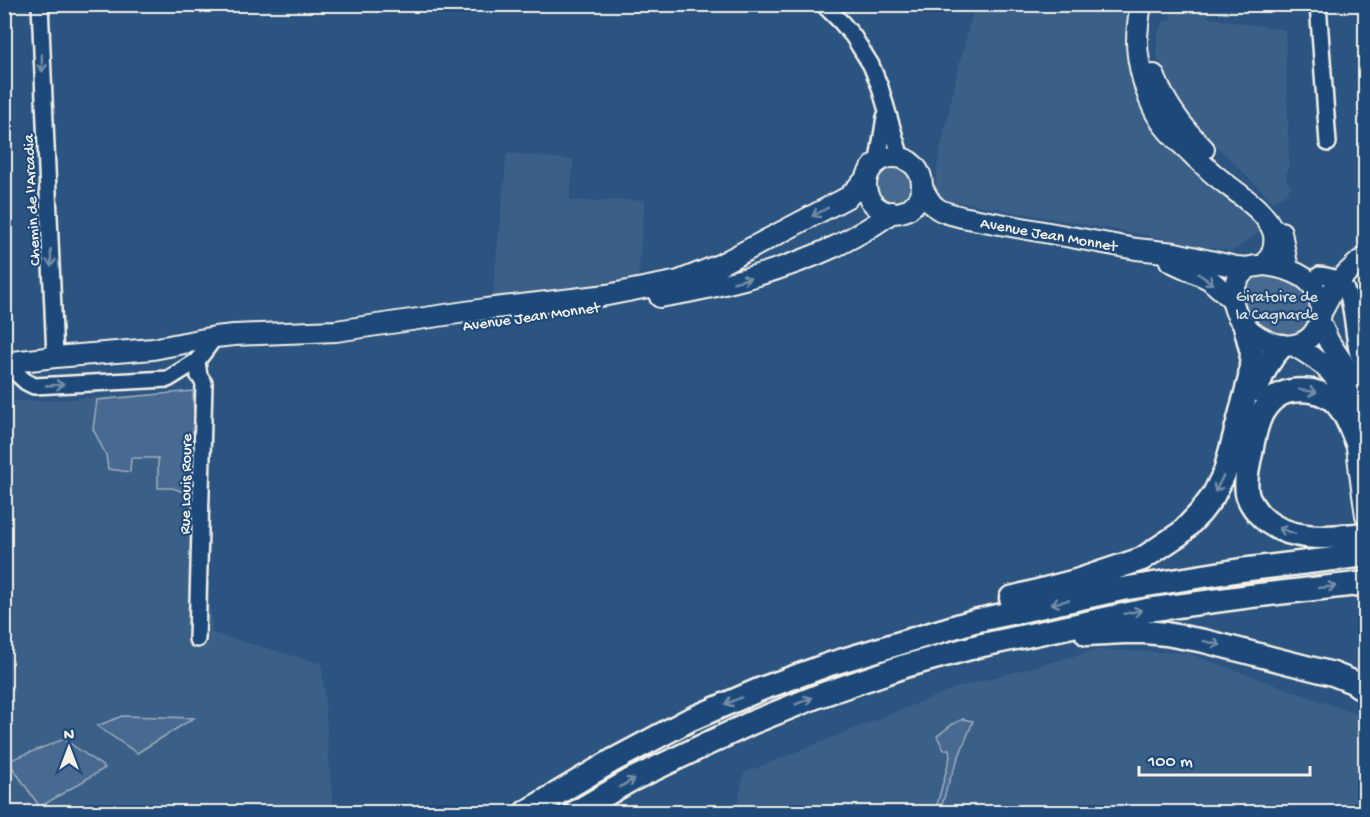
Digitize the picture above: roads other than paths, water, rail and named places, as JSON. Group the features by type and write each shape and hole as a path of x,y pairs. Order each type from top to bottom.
{"highway":[{"path":"526,813 612,761 689,720 761,689 830,664 935,619 1127,565 1142,559 1181,533 1213,496 1225,472 1250,378 1251,353 1245,326"},
{"path":"1288,345 1270,358 1263,370 1241,458 1241,469 1247,494 1253,507 1275,527 1312,537 1365,534"},
{"path":"1247,494 1248,463 1258,423 1270,402 1285,392 1294,389 1305,390 1328,397 1335,402 1348,420 1357,443"},
{"path":"830,664 974,621 1122,589 1241,570 1365,555"},
{"path":"576,813 629,781 751,723 818,696 905,666 978,646 1147,610 1365,583"},
{"path":"905,666 976,658 1078,635 1145,632 1204,640 1333,674 1353,682 1365,691"}],"main road":[{"path":"1141,4 1138,54 1143,79 1156,114 1172,136 1253,207 1270,225 1274,234 1270,258 1242,274 1235,285 1233,300 1236,312 1245,326 1254,333 1270,342 1288,345 1322,364 1341,385 1349,400 1354,418 1365,515"},
{"path":"1152,4 1149,54 1160,90 1180,123 1213,158 1233,174 1272,216 1282,237 1288,270"},
{"path":"886,158 901,158 909,161 915,167 920,174 922,187 916,201 898,211 880,209 871,200 866,188 869,171 878,161 886,158"},
{"name":"Avenue Jean Monnet","path":"205,349 234,335 336,331 486,309 607,295 680,281 719,265 848,197 867,178"},
{"name":"Avenue Jean Monnet","path":"922,187 928,201 934,207 962,217 1137,249 1175,253 1236,267 1257,267"},
{"name":"Avenue Jean Monnet","path":"5,363 153,349 205,349 335,342 685,293 727,284 792,265 869,229 898,211 962,217"},
{"name":"Avenue Jean Monnet","path":"1137,249 1202,275 1233,300"},
{"path":"1288,345 1307,340 1313,333 1322,294 1364,258"},
{"path":"1257,267 1288,270 1322,294 1329,342 1357,384 1365,405"}],"street":[{"name":"Chemin de l'Arcadia","path":"40,4 55,357"},
{"path":"823,4 853,36 871,65 880,87 901,158"},
{"path":"1318,4 1328,143"},
{"path":"878,161 886,111"},
{"path":"1322,294 1341,296 1350,303 1358,355 1365,367"},
{"path":"168,379 205,349"},
{"name":"Rue Louis Roure","path":"197,639 204,383 197,369 205,349"},
{"path":"5,363 26,382 34,386 168,379 190,379 204,383"}],"park label":[{"name":"Giratoire de la Cagnarde","path":"1277,304"}]}
